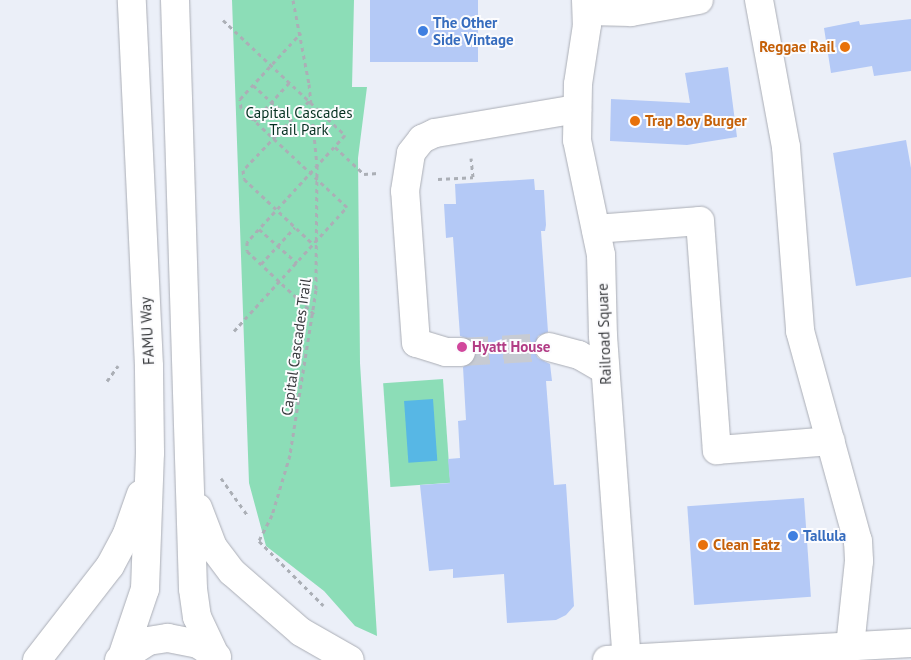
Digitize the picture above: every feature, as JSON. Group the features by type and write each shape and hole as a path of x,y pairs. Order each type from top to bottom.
{"street":[{"name":"FAMU Way","path":"121,659 145,589 150,453 149,366 132,0"},
{"name":"FAMU Way","path":"175,0 194,602 201,631 219,659"},
{"name":"Railroad Square","path":"620,660 605,370 602,267 596,229 580,166 577,109 586,6 637,11 699,0"},
{"path":"759,0 786,147 800,331 831,441 859,552 850,646"},
{"path":"462,352 446,352 416,343 404,182 408,162 417,144 435,133 577,109"},
{"path":"596,229 700,220 717,450 831,441"},
{"path":"549,348 579,354 605,370"},
{"path":"37,660 118,551 134,515 150,453"},
{"path":"191,477 206,532 222,560 301,632 350,660"},
{"name":"FAMU Way","path":"121,659 148,641 168,638 198,644 219,659"},
{"path":"620,660 911,643"}],"path":[{"name":"Capital Cascades Trail","path":"293,0 301,33 311,103 317,166 318,240 314,315 290,455 272,515 259,541 323,605"},
{"path":"223,20 345,136 247,242 247,251 314,315"},
{"path":"234,331 347,207 241,108 240,99 301,33"},
{"path":"254,121 289,83"},
{"path":"253,85 291,120"},
{"path":"311,103 291,120 243,170 244,179 313,244"},
{"path":"335,147 364,174 380,173"},
{"path":"428,180 472,177 471,149"},
{"path":"260,264 295,227"},
{"path":"259,229 296,263"}],"green space":[{"name":"Capital Cascades Trail Park","path":"232,0 354,0 352,87 367,87 358,158 360,363 377,636 355,626 324,591 266,546 249,483"},
{"path":"443,379 450,483 390,487 383,383"}],"water":[{"path":"433,399 437,461 408,463 404,401"}],"building":[{"name":"The Other Side Vintage","path":"370,0 478,0 478,62 370,62"},
{"path":"911,19 911,71 874,76 872,66 831,73 824,28 859,21 860,25"},
{"path":"728,67 737,137 687,145 610,141 611,99 690,103 685,73"},
{"path":"906,140 911,168 911,277 856,286 833,153"},
{"path":"534,179 535,190 544,190 546,225 545,231 541,231 548,332 538,336 534,351 538,358 550,364 552,381 546,381 554,485 566,484 574,606 566,615 556,620 507,623 504,574 453,578 453,569 429,571 420,485 450,483 448,459 460,458 458,421 466,420 463,367 474,360 477,352 469,339 460,336 453,237 446,238 444,204 456,204 455,184"},
{"path":"804,498 811,597 694,605 687,506"}],"tunnel":[{"path":"461,352 549,347"}],"place":[{"name":"The Other Side Vintage","path":"423,31"},
{"name":"Reggae Rail","path":"845,47"},
{"name":"Trap Boy Burger","path":"635,121"},
{"name":"Hyatt House","path":"462,347"},
{"name":"Tallula","path":"793,536"},
{"name":"Clean Eatz","path":"703,545"}]}
